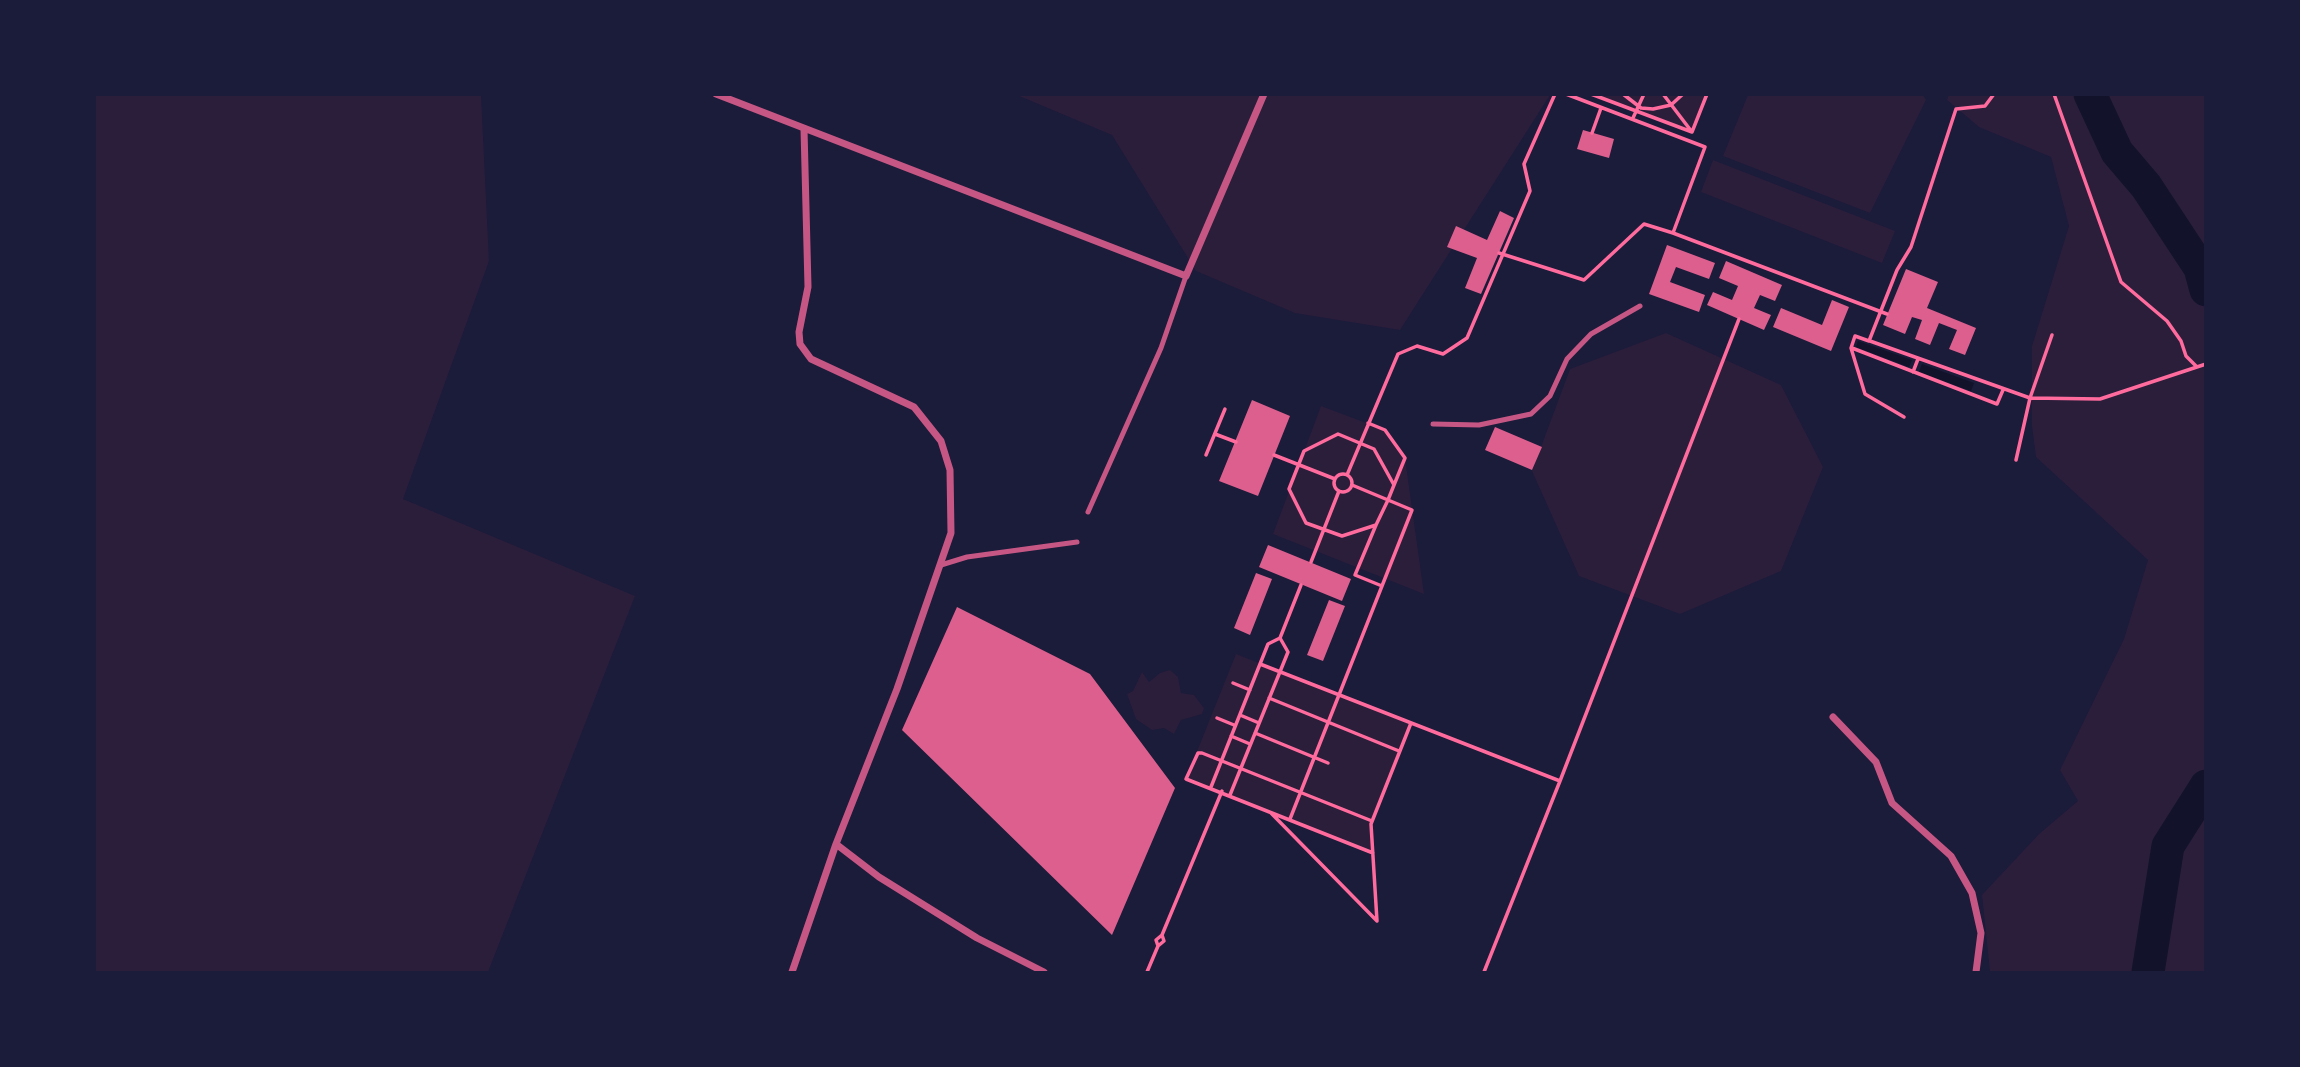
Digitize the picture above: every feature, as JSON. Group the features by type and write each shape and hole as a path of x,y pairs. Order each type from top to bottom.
{"street":[{"path":"716,94 1186,276 1264,94"},
{"path":"792,972 836,844 951,533 950,470 947,454 934,428 914,407 811,359 800,344 799,332 808,287 804,129"},
{"path":"1833,717 1876,762 1892,803 1951,856 1972,893 1981,933 1976,972"},
{"path":"836,844 878,877 955,925 1044,972"}],"lane":[{"path":"1088,512 1161,348 1186,276"},
{"path":"1433,424 1479,425 1531,414 1550,396 1567,359 1591,334 1640,306"},
{"path":"941,565 967,557 1077,542"}],"path":[{"path":"1290,819 1412,510 1352,485 1347,475 1398,354 1417,346 1443,354 1467,338 1501,253 1530,191 1524,164 1555,94"},
{"path":"1566,94 1705,147 1673,233"},
{"path":"1591,94 1692,132"},
{"path":"1623,94 1638,106 1653,110 1671,104 1683,94"},
{"path":"1633,119 1644,94"},
{"path":"1663,94 1692,132"},
{"path":"1692,132 1707,94"},
{"path":"1869,341 1911,247 1956,109 1985,106 1994,94"},
{"path":"2054,94 2121,282 2167,321 2181,341 2186,356 2201,366"},
{"path":"1592,132 1601,108"},
{"path":"1501,253 1584,281 1644,224 1887,313"},
{"path":"1756,266 1757,274"},
{"path":"1484,972 1739,319"},
{"path":"2016,460 2030,398 2052,335"},
{"path":"1904,417 1865,394 1851,348 1855,336 2030,398 2100,398 2201,366"},
{"path":"1851,348 1997,404 2003,390"},
{"path":"1913,372 1918,359"},
{"path":"1206,455 1225,410"},
{"path":"1368,423 1385,430 1405,458 1355,575 1382,586"},
{"path":"1215,434 1236,442"},
{"path":"1376,524 1342,537 1307,523 1289,489 1304,451 1338,434 1374,449 1394,485"},
{"path":"1274,455 1335,479"},
{"path":"1347,475 1339,475 1335,479 1335,485 1339,491 1346,492 1352,485"},
{"path":"1311,562 1339,491"},
{"path":"1211,787 1268,644 1280,638 1301,585"},
{"path":"1230,795 1288,652 1280,638"},
{"path":"1260,664 1560,781"},
{"path":"1233,683 1250,690"},
{"path":"1269,698 1399,751"},
{"path":"1240,715 1259,723"},
{"path":"1217,718 1235,726"},
{"path":"1269,811 1377,921 1372,821 1411,723"},
{"path":"1255,733 1328,763"},
{"path":"1231,736 1250,744"},
{"path":"1372,821 1198,753 1186,779 1373,853"},
{"path":"1147,972 1158,946 1156,940 1162,935 1222,791"}],"shaded area":[{"path":"1922,94 1926,100 1870,213 1723,156 1748,95"},
{"path":"1949,94 2205,95 2205,972 1990,972 1982,895 2039,834 2078,801 2060,770 2124,639 2148,560 2036,457 2032,426 2032,346 2069,226 2051,157 1979,127 1947,100"},
{"path":"94,95 481,95 489,261 403,499 635,596 488,972 95,972"},
{"path":"1017,95 1550,95 1400,330 1295,313 1196,271 1112,135"},
{"path":"1591,95 1707,95 1692,132"},
{"path":"1713,160 1895,231 1882,263 1701,192"},
{"path":"1666,333 1781,385 1823,467 1781,571 1680,614 1579,576 1532,471 1570,369"},
{"path":"1858,341 1912,360 1909,367 1856,347"},
{"path":"1922,364 1974,383 1971,391 1919,372"},
{"path":"1321,406 1385,430 1405,458 1424,594 1273,534"},
{"path":"1236,654 1411,723 1372,821 1373,853 1186,779"},
{"path":"1170,670 1178,677 1181,693 1194,695 1204,708 1202,714 1181,720 1174,734 1164,728 1152,730 1136,719 1127,694 1133,691 1142,672 1149,682 1160,673"}],"building":[{"path":"1583,130 1614,139 1609,158 1577,149"},
{"path":"1500,211 1514,218 1481,294 1465,288 1477,258 1447,247 1456,226 1487,240"},
{"path":"1667,245 1715,263 1709,279 1676,267 1670,282 1705,295 1699,312 1649,294"},
{"path":"1726,261 1782,285 1775,301 1760,295 1754,308 1771,315 1764,330 1707,305 1713,292 1732,300 1738,286 1719,278"},
{"path":"1906,269 1938,282 1927,308 1976,328 1965,355 1949,349 1957,330 1939,323 1930,345 1915,339 1922,320 1912,317 1905,334 1883,325"},
{"path":"1832,300 1849,307 1831,351 1773,327 1781,308 1822,325"},
{"path":"1252,400 1290,416 1258,496 1219,481"},
{"path":"1495,427 1542,447 1532,470 1485,450"},
{"path":"1268,545 1351,579 1342,601 1259,567"},
{"path":"1256,573 1272,579 1250,635 1234,628"},
{"path":"1329,600 1345,606 1323,661 1307,655"},
{"path":"957,607 1090,674 1175,788 1112,935 902,730"}],"waterway":[{"path":"2090,94 2117,152 2146,186 2200,268 2206,290"},
{"path":"2148,972 2168,846 2206,786"}]}
